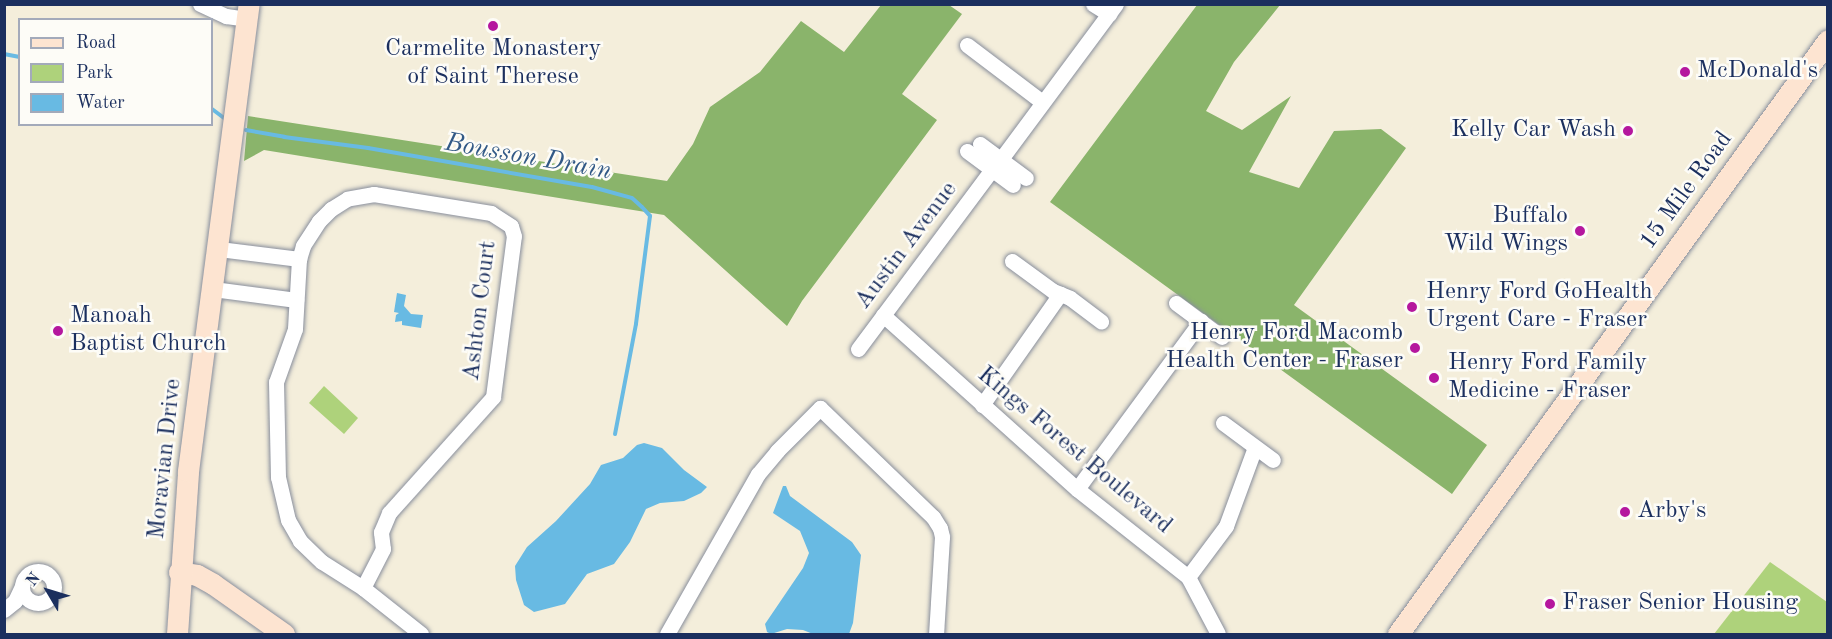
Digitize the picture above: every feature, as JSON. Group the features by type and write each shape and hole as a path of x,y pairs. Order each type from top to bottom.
{"street":[{"path":"200,4 226,16 248,12"},
{"path":"1093,4 1112,9"},
{"name":"Austin Avenue","path":"858,349 1112,9"},
{"name":"Moravian Drive","path":"177,634 179,572 194,418 219,249 248,12"},
{"name":"15 Mile Road","path":"1398,634 1827,40"},
{"path":"967,45 1042,102"},
{"path":"974,148 1019,182"},
{"name":"Ashton Court","path":"363,588 382,549 381,532 389,513 493,397 514,236 511,226 491,213 374,194 359,196 331,209 319,221 303,246 299,259 295,329 276,382 278,477 281,498 288,520 310,552 363,588 421,634"},
{"path":"219,249 299,259"},
{"path":"1012,261 1101,321"},
{"path":"213,289 296,300"},
{"path":"982,405 1060,294"},
{"path":"1176,303 1222,337"},
{"name":"Kings Forest Boulevard","path":"884,315 1077,489 1188,577 1218,634"},
{"path":"1077,489 1201,321"},
{"path":"667,634 759,474 777,451 820,408 933,516 940,528 942,537 936,634"},
{"path":"1223,423 1273,460"},
{"path":"1188,577 1226,526 1255,447"},
{"path":"179,572 197,574 284,634"}],"green space":[{"path":"881,5 949,5 962,14 902,94 937,120 802,301 787,326 664,215 264,150 244,161 248,116 667,181 693,144 710,107 760,72 801,21 844,52"},
{"path":"1197,5 1280,5 1234,62 1206,111 1242,130 1291,96 1249,172 1299,188 1334,131 1381,129 1406,148 1294,305 1487,445 1452,494 1050,202"},
{"path":"324,386 358,418 344,434 309,403"},
{"path":"1770,562 1827,602 1827,634 1714,634"}],"water":[{"path":"397,293 406,295 404,306 411,314 423,315 421,328 402,325 402,321 395,322 396,315 399,313 394,312"},
{"path":"644,443 662,448 684,470 707,487 701,493 684,501 660,503 646,509 630,542 614,564 587,574 565,604 534,612 524,605 516,580 515,566 527,547 556,521 590,484 601,465 623,458 637,445"},
{"path":"783,486 786,486 790,496 852,542 861,555 853,623 849,634 813,634 803,630 787,629 771,634 767,632 765,624 803,568 809,553 800,531 773,513"}],"waterway":[{"name":"Bousson Drain","path":"4,54 18,57"},
{"name":"Bousson Drain","path":"213,110 224,118"},
{"name":"Bousson Drain","path":"246,130 368,148 592,187 632,198 650,216 636,324 615,434"}],"place":[{"name":"Carmelite Monastery of Saint Therese","path":"493,26"},
{"name":"McDonald's","path":"1685,72"},
{"name":"Kelly Car Wash","path":"1628,131"},
{"name":"Buffalo Wild Wings","path":"1580,231"},
{"name":"Henry Ford GoHealth Urgent Care - Fraser","path":"1412,307"},
{"name":"Manoah Baptist Church","path":"58,331"},
{"name":"Henry Ford Macomb Health Center - Fraser","path":"1415,348"},
{"name":"Henry Ford Family Medicine - Fraser","path":"1434,378"},
{"name":"Arby's","path":"1625,512"},
{"name":"Fraser Senior Housing","path":"1550,604"}]}
